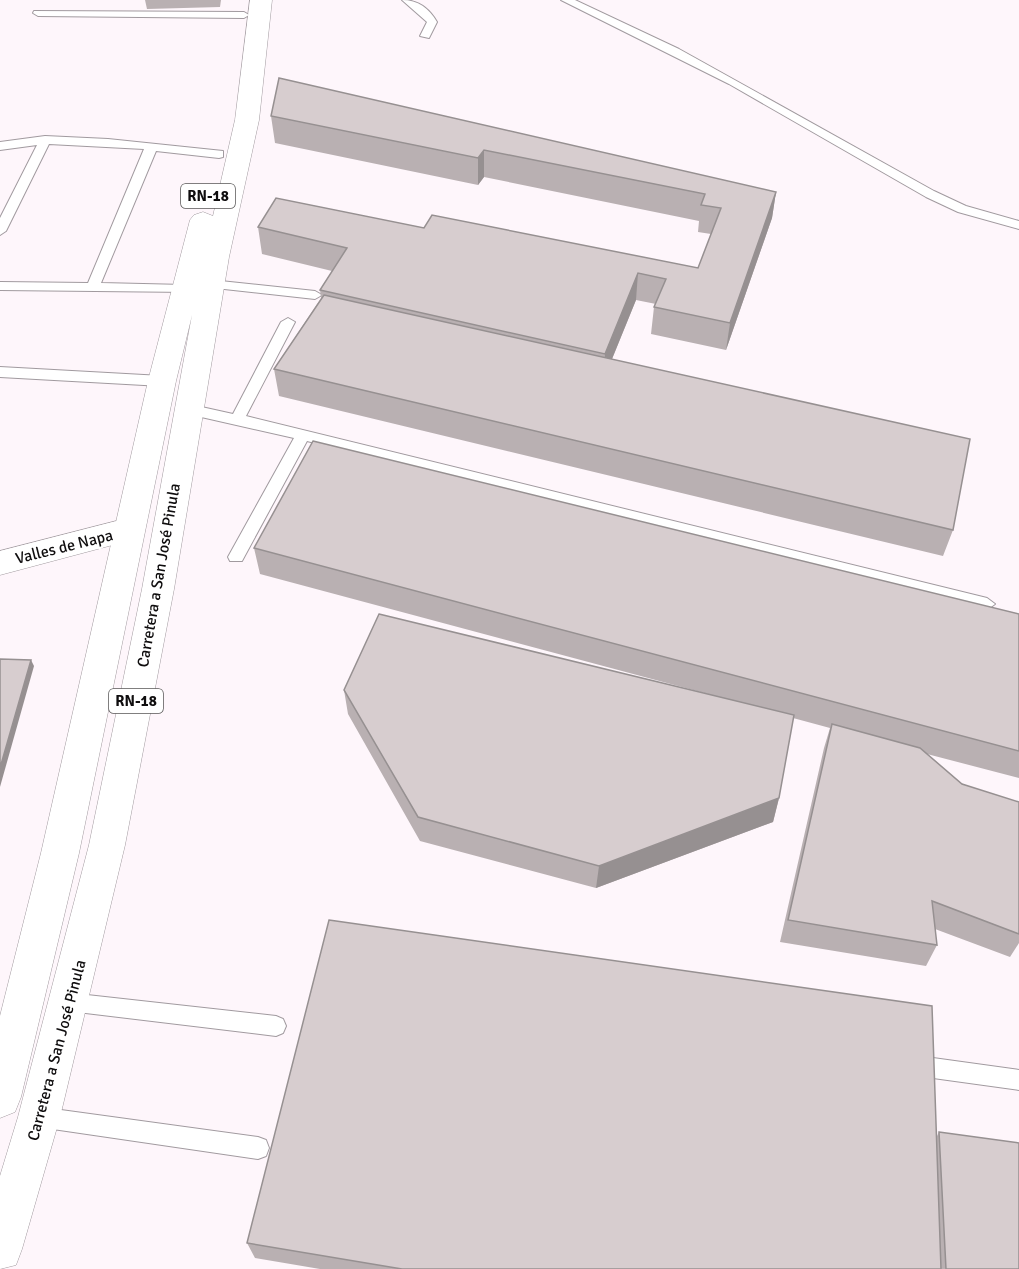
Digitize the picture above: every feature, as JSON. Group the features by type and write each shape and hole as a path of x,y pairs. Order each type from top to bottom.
{"main road":[{"name":"Carretera a San José Pinula","path":"0,1249 39,1117 112,821 158,589 188,409 198,287 219,154 250,5"},
{"name":"Carretera a San José Pinula","path":"0,1097 11,1009 60,853 162,381 198,287 247,120 250,5"},
{"name":"Valles de Napa","path":"0,563 128,530"}],"lane":[{"path":"407,0 427,14 432,22 425,36"},
{"path":"566,0 675,51 930,194 962,209 1019,225"},
{"path":"38,13 250,5"},
{"path":"2,145 45,140 219,154"},
{"path":"0,231 45,140"},
{"path":"93,287 151,148"},
{"path":"0,286 198,287 315,296"},
{"path":"237,419 288,322"},
{"path":"0,372 162,381"},
{"path":"188,409 303,435 987,604"},
{"path":"236,557 303,435"},
{"path":"69,1002 276,1026"},
{"path":"933,1068 1019,1080"},
{"path":"39,1117 258,1148"}],"building":[{"path":"279,78 776,192 730,323 654,307 666,279 638,273 605,354 320,290 347,248 258,227 276,198 424,228 432,215 698,268 721,208 701,205 705,194 484,150 478,158 271,116"},
{"path":"324,295 970,439 953,530 274,369"},
{"path":"313,441 1019,614 1019,751 254,548"},
{"path":"379,614 794,715 779,798 599,866 418,817 344,690"},
{"path":"0,659 31,660 0,768"},
{"path":"832,724 920,748 962,784 1019,802 1019,934 932,901 937,945 788,920"},
{"path":"329,920 932,1006 941,1269 402,1269 247,1243"},
{"path":"939,1132 1019,1143 1019,1269 946,1269"}]}
